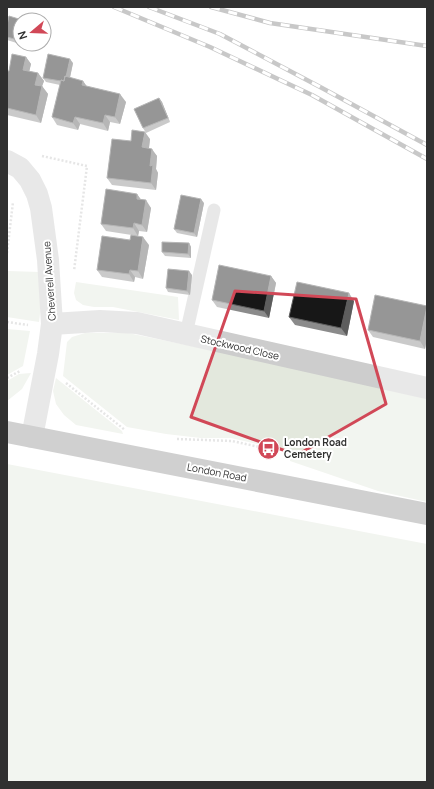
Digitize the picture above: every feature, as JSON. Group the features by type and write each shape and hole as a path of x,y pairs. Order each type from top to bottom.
{"highway":[{"name":"London Road","path":"7,432 427,514"}],"street":[{"name":"Cheverell Avenue","path":"7,161 20,168 30,180 37,194 41,208 49,268 52,324 32,437"},
{"name":"Stockwood Close","path":"52,324 100,321 137,323 427,388"}],"lane":[{"path":"186,334 214,210"}],"path":[{"path":"45,366 124,430 131,431"},
{"path":"172,439 232,441 264,448"}],"highlighted area":[{"path":"235,291 356,299 386,404 297,455 191,417"}],"shaded area":[{"path":"8,271 40,272 42,297 39,322 7,317"},
{"path":"76,282 178,297 179,320 113,307 94,307 83,305 76,300 74,293"},
{"path":"7,329 30,331 23,366 7,375"},
{"path":"85,333 128,333 427,397 427,502 378,491 290,461 291,452 231,438 201,438 127,427 63,376 67,342 72,337"},
{"path":"31,373 22,389 7,401 7,381 19,374"},
{"path":"56,378 122,431 123,434 76,425 64,415 56,404 53,391"},
{"path":"7,464 427,544 427,782 7,782"}],"building":[{"path":"9,16 12,17 12,38 7,37"},
{"path":"12,54 26,57 23,70 38,73 35,85 42,86 36,115 7,108 7,71 9,71"},
{"path":"48,54 70,59 64,81 43,78"},
{"path":"65,76 83,81 82,85 120,94 115,117 105,115 103,123 75,117 73,123 52,117 61,80 64,81"},
{"path":"159,98 168,118 143,128 134,109"},
{"path":"132,130 145,132 142,147 152,149 150,166 153,165 151,183 107,178 112,139 131,141"},
{"path":"106,189 137,194 137,199 146,200 142,225 134,223 133,228 101,224"},
{"path":"181,195 201,199 194,233 174,229"},
{"path":"131,235 143,237 138,271 130,270 129,274 97,270 102,236 130,240"},
{"path":"162,242 189,243 188,254 162,252"},
{"path":"219,265 271,276 264,311 212,300"},
{"path":"168,269 189,271 187,291 166,288"},
{"path":"297,282 349,293 341,328 289,317"},
{"path":"375,295 427,306 420,341 368,330"}],"railway":[{"path":"114,7 210,47 312,95 427,159"},
{"path":"149,7 220,34 427,145"},
{"path":"211,7 270,23 427,46"}],"place":[{"name":"London Road Cemetery","path":"268,448"}]}
